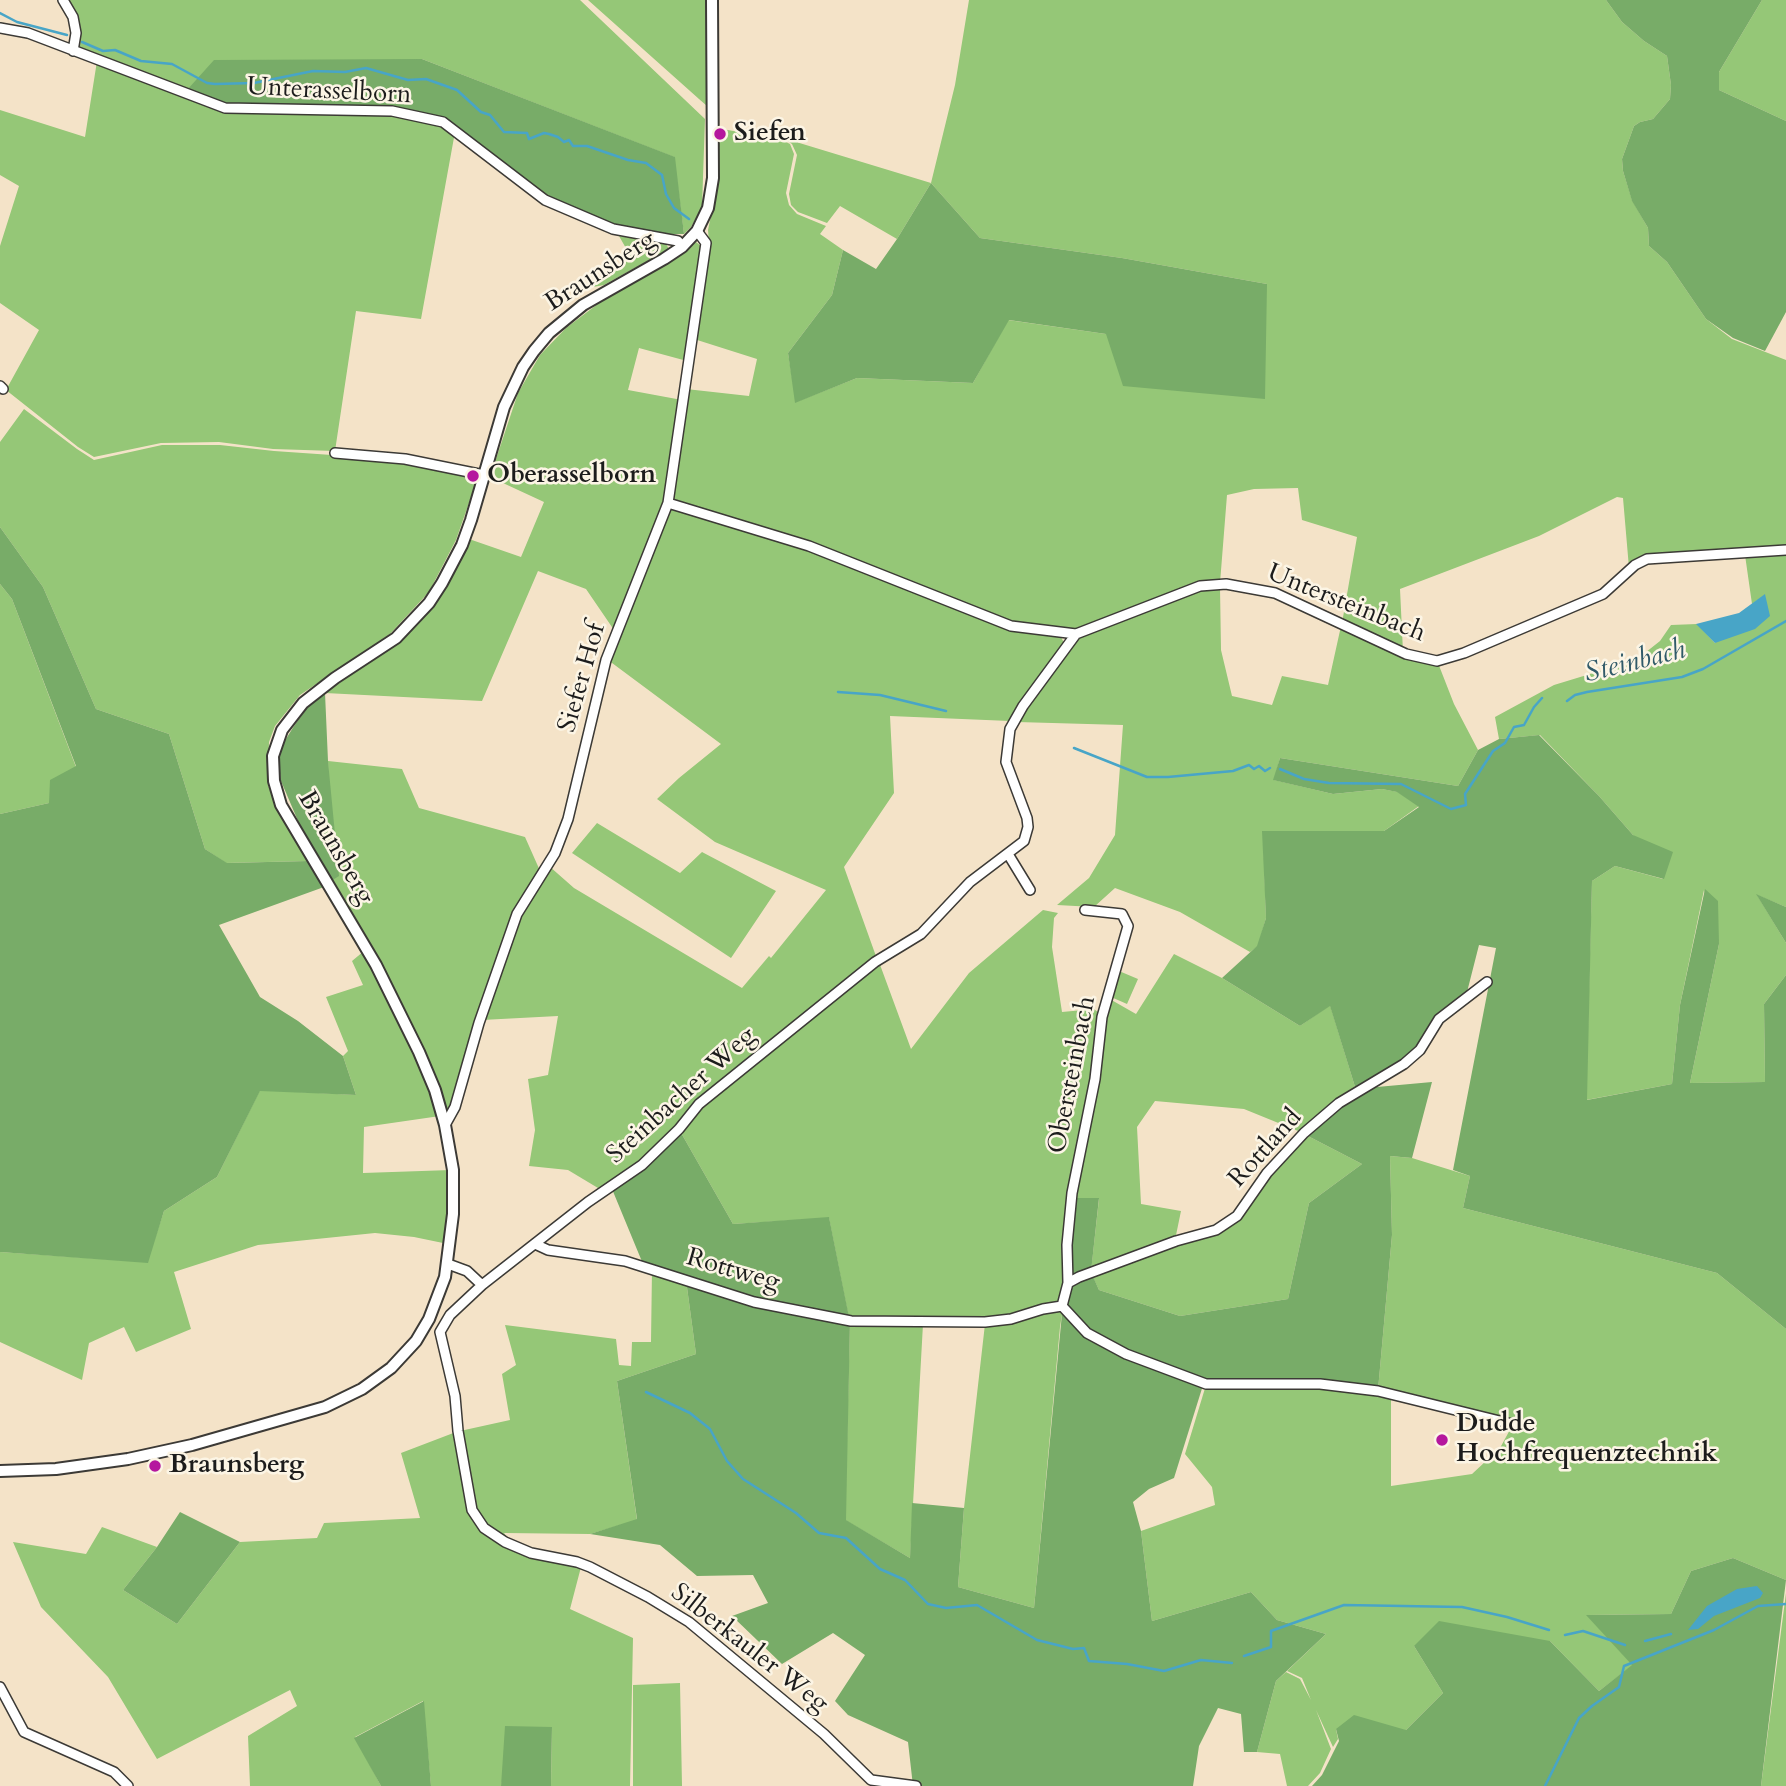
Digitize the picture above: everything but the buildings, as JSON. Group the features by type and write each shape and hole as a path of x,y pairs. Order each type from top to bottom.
{"main road":[{"name":"Braunsberg","path":"0,1471 56,1469 128,1459 192,1445 325,1407 362,1389 391,1368 416,1341 429,1320 442,1289 453,1214 453,1170 445,1125 435,1090 419,1052 376,965 281,805 274,781 273,756 282,730 303,703 317,690 396,638 429,603 442,583 462,545 504,407 514,383 534,351 549,333 595,298 664,259 682,247 696,231 708,208 713,178 712,0"}],"street":[{"path":"63,0 74,18 74,51"},
{"name":"Unterasselborn","path":"0,28 28,33 225,108 392,111 443,122 545,200 613,229 678,242 682,247"},
{"name":"Siefer Hof","path":"445,1125 455,1107 479,1023 517,914 555,853 568,819 606,660 668,503 706,243 696,231"},
{"path":"335,453 405,458 484,475"},
{"path":"668,503 809,546 1011,626 1076,634 1023,706 1010,729 1006,762 1028,827 1024,841 1008,854 1030,890"},
{"name":"Untersteinbach","path":"1076,634 1200,586 1226,584 1275,593 1406,654 1437,661 1464,653 1603,594 1635,565 1647,559 1786,550"},
{"name":"Steinbacher Weg","path":"482,1285 589,1202 642,1165 679,1129 699,1104 875,962 921,934 970,883 1008,854"},
{"name":"Obersteinbach","path":"1068,1283 1067,1245 1072,1194 1095,1079 1102,1017 1128,926 1122,914 1085,910"},
{"name":"Rottland","path":"1068,1283 1176,1241 1216,1230 1237,1216 1267,1173 1304,1133 1339,1103 1404,1064 1420,1049 1439,1019 1487,982"},
{"name":"Rottweg","path":"535,1244 548,1250 643,1266 754,1301 851,1321 985,1322 1011,1319 1062,1306"},
{"path":"429,1320 450,1315 482,1285 467,1271 447,1264"},
{"path":"1068,1283 1062,1306 1087,1333 1126,1354 1206,1384 1320,1384 1378,1391 1516,1425"},
{"name":"Silberkauler Weg","path":"450,1315 440,1332 455,1396 458,1431 472,1510 484,1528 505,1542 531,1553 590,1567 648,1597 689,1622 824,1734 872,1780 915,1786"},
{"path":"0,1687 24,1732 114,1772 128,1786"}],"green space":[{"path":"64,0 580,0 705,119 702,207 684,234 674,157 422,59 187,90 75,49 78,34"},
{"path":"588,0 707,0 707,106 699,99"},
{"path":"969,0 1606,0 1622,22 1667,56 1670,99 1653,119 1634,126 1622,159 1632,200 1648,228 1649,246 1667,262 1706,319 1732,339 1786,360 1786,547 1646,557 1629,568 1623,498 1617,497 1539,536 1400,589 1403,652 1342,623 1357,537 1302,520 1298,488 1254,489 1227,495 1220,583 1076,631 1011,624 808,543 670,502 686,389 749,396 757,359 694,339 709,243 708,230 719,178 717,128 782,140 790,144 794,154 786,193 789,205 797,214 826,226 820,234 843,250 832,295 788,353 796,402 857,378 973,383 1008,320 1106,334 1267,284 1122,258 980,238 931,183 955,85"},
{"path":"1606,0 1762,0 1719,72 1719,90 1786,121 1786,312 1765,351 1733,338 1706,319 1667,262 1649,246 1648,228 1632,201 1622,159 1634,126 1653,119 1670,99 1667,56 1622,22"},
{"path":"1762,0 1786,0 1786,121 1719,90 1719,72"},
{"path":"422,59 675,157 684,234 651,234 612,225 546,197 443,120 392,109 225,106 187,90 214,60"},
{"path":"97,61 225,109 392,112 442,123 455,132 421,319 356,311 335,451 273,449 219,442 161,443 94,457 6,390 39,330 0,303 0,246 19,186 0,175 0,110 85,137"},
{"path":"783,138 931,183 897,239 840,206 827,223 798,212 791,205 789,194 797,155 792,144"},
{"path":"931,183 980,238 1122,258 1267,284 1265,399 1123,386 1106,334 1009,320 973,383 857,378 795,403 788,353 832,295 843,250 876,269"},
{"path":"619,236 666,244 669,249 604,285 582,289 631,257"},
{"path":"696,242 701,246 687,361 639,348 628,390 682,400 666,503 614,630 586,589 538,571 482,701 325,693 398,642 417,624 451,578 469,539 521,557 544,502 490,477 518,393 540,355 566,328 607,297 668,263"},
{"path":"24,409 94,460 162,445 220,445 404,460 478,477 456,540 429,592 390,634 300,695 275,726 269,742 268,785 281,817 308,861 226,863 205,849 169,734 96,709 43,587 0,527 0,442"},
{"path":"669,507 809,548 1012,628 1060,635 1064,643 1010,721 890,716 894,793 844,867 877,959 697,1103 659,1147 617,1180 598,1188 568,1170 529,1166 535,1130 528,1079 548,1075 558,1016 482,1020 518,914 549,866 574,888 742,988 769,956 771,958 826,890 715,842 657,799 721,744 608,660"},
{"path":"0,527 43,587 96,709 169,734 205,849 227,863 308,861 324,887 219,925 260,997 298,1021 343,1056 356,1095 260,1091 217,1177 164,1211 148,1263 0,1252 0,814 49,803 50,780 76,766 12,599 0,584"},
{"path":"1786,552 1786,907 1757,895 1786,943 1786,975 1764,1004 1765,1082 1690,1083 1719,944 1704,890 1680,1005 1672,1084 1586,1100 1592,881 1615,866 1663,879 1633,835 1540,735 1499,739 1495,717 1554,685 1636,660 1660,641 1671,625 1697,624 1715,643 1765,595 1752,604 1745,555"},
{"path":"0,584 12,599 76,767 49,803 0,814"},
{"path":"1220,587 1221,650 1232,696 1272,705 1282,676 1328,685 1341,626 1438,663 1454,704 1478,750 1458,786 1280,758 1274,780 1333,794 1382,789 1398,792 1419,806 1384,831 1263,831 1266,918 1258,946 1250,952 1180,912 1115,888 1094,907 1057,905 1089,878 1115,835 1123,725 1017,722 1077,636 1201,588"},
{"path":"325,693 328,761 339,876 331,881 301,828 281,781 279,766 281,747 294,726 310,704"},
{"path":"1539,735 1633,835 1673,852 1664,879 1615,866 1592,881 1587,1100 1672,1084 1680,1005 1705,889 1718,901 1719,944 1690,1083 1765,1082 1764,1004 1786,975 1786,1329 1717,1273 1463,1208 1470,1176 1453,1170 1496,948 1479,945 1466,996 1438,1018 1418,1049 1404,1063 1356,1090 1330,1006 1300,1026 1222,978 1257,946 1266,918 1262,831 1384,831 1419,807 1397,792 1382,789 1333,794 1273,780 1280,758 1458,786 1478,750 1499,739"},
{"path":"328,761 402,769 419,808 525,837 541,873 515,913 450,1110 447,1112 438,1088 331,881"},
{"path":"597,823 680,873 702,852 776,891 731,958 572,853"},
{"path":"1756,894 1786,907 1786,943"},
{"path":"1043,910 1058,913 1054,918 1052,947 1062,1012 1094,1009 1099,1013 1098,1037 1070,1193 1067,1283 1061,1305 1011,1318 849,1319 829,1218 733,1224 680,1131 700,1105 879,962 911,1049 969,973"},
{"path":"364,951 401,1025 440,1116 364,1127 363,1173 451,1170 448,1217 443,1243 375,1233 258,1245 174,1272 191,1329 136,1352 124,1327 89,1343 82,1380 0,1342 0,1252 147,1262 164,1211 217,1177 260,1090 356,1095 343,1056 348,1051 326,997 363,985 352,961"},
{"path":"1174,954 1222,978 1300,1026 1330,1005 1356,1090 1303,1133 1244,1109 1155,1101 1137,1127 1141,1204 1181,1211 1175,1240 1091,1271 1099,1199 1073,1198 1108,998 1136,1014"},
{"path":"1119,971 1138,979 1127,1004 1111,997"},
{"path":"1432,1082 1412,1158 1390,1156 1392,1235 1378,1390 1204,1382 1174,1478 1149,1489 1133,1502 1141,1531 1152,1621 1251,1592 1277,1620 1326,1634 1276,1681 1257,1752 1244,1752 1241,1714 1218,1708 1199,1746 1193,1786 913,1786 908,1742 848,1715 835,1701 865,1655 833,1633 782,1664 732,1616 768,1603 753,1575 697,1576 660,1545 590,1534 637,1519 617,1381 696,1354 686,1280 643,1264 612,1189 680,1131 733,1224 829,1217 850,1322 846,1520 910,1558 912,1503 964,1508 958,1587 1034,1608 1073,1198 1099,1198 1091,1272 1099,1290 1180,1316 1288,1299 1309,1203 1362,1164 1306,1135 1340,1103 1366,1088"},
{"path":"1306,1135 1362,1164 1309,1203 1288,1299 1180,1316 1099,1290 1091,1273 1176,1243 1237,1217 1268,1173"},
{"path":"1390,1156 1412,1158 1470,1176 1463,1208 1717,1273 1786,1329 1786,1580 1733,1558 1691,1571 1671,1614 1587,1615 1633,1665 1599,1691 1550,1641 1414,1646 1443,1693 1406,1730 1336,1729 1338,1739 1333,1747 1316,1710 1331,1749 1320,1773 1308,1786 1287,1786 1280,1754 1257,1752 1276,1681 1286,1672 1300,1679 1311,1700 1302,1678 1287,1671 1326,1634 1277,1620 1251,1592 1152,1621 1141,1531 1215,1505 1212,1487 1185,1454 1206,1385 1320,1386 1391,1396 1391,1486 1472,1474 1500,1448 1512,1426 1378,1390 1392,1235"},
{"path":"652,1269 686,1280 696,1354 617,1381 637,1520 590,1534 504,1533 512,1544 494,1534 474,1510 460,1431 510,1420 502,1374 516,1365 505,1325 616,1339 619,1365 631,1366 632,1342 651,1342"},
{"path":"1063,1308 1034,1608 958,1587 964,1508 985,1324"},
{"path":"850,1322 923,1324 910,1558 845,1520"},
{"path":"456,1432 471,1511 505,1544 581,1567 570,1609 633,1638 630,1786 551,1786 552,1727 502,1781 501,1786 431,1786 423,1701 355,1737 381,1786 250,1786 248,1736 297,1706 290,1690 157,1759 108,1677 41,1607 13,1542 86,1554 102,1527 157,1547 123,1590 177,1624 240,1542 317,1538 324,1523 420,1518 401,1453"},
{"path":"180,1512 240,1542 177,1624 123,1590"},
{"path":"1733,1558 1786,1580 1761,1786 1312,1786 1322,1775 1339,1741 1336,1729 1354,1715 1406,1730 1443,1693 1414,1646 1439,1621 1550,1641 1599,1691 1632,1665 1586,1615 1671,1614 1691,1571"},
{"path":"1786,1593 1786,1786 1761,1786"},
{"path":"680,1683 682,1786 633,1786 633,1685"},
{"path":"424,1701 431,1786 381,1786 354,1738"},
{"path":"505,1726 552,1727 551,1786 501,1786"}],"water":[{"path":"1765,594 1770,616 1755,629 1715,643 1696,624 1739,613"},
{"path":"1757,1586 1763,1593 1760,1598 1714,1616 1698,1629 1688,1630 1707,1606 1737,1589"}],"waterway":[{"path":"0,13 17,22 67,35"},
{"path":"82,42 103,51 115,50 141,61 172,64 207,83 215,84 254,83 313,71 345,72 366,68 408,80 426,79 457,90 481,112 490,115 504,132 527,133 529,139 544,133 549,134 564,142 569,140 573,146 587,146 628,160 646,163 662,175 666,194 674,208 689,219"},
{"name":"Steinbach","path":"1567,701 1575,695 1587,692 1682,677 1703,669 1786,621"},
{"path":"838,692 880,695 946,711"},
{"path":"1280,769 1304,779 1329,783 1401,784 1451,809 1466,805 1465,794 1493,751 1505,743 1514,727 1524,725 1542,698"},
{"path":"1074,748 1147,777 1233,771 1249,765 1254,769 1259,766 1265,771 1270,768"},
{"path":"646,1392 690,1413 710,1429 727,1461 743,1479 796,1513 819,1533 846,1538 880,1569 905,1580 928,1604 946,1608 977,1605 1037,1640 1073,1649 1084,1648 1089,1661 1164,1671 1201,1660 1232,1663"},
{"path":"1545,1786 1579,1718 1619,1687 1624,1666 1714,1630 1758,1606 1786,1604"},
{"path":"1244,1656 1271,1647 1271,1631 1344,1605 1462,1607 1549,1630"},
{"path":"1565,1635 1583,1631 1625,1645"},
{"path":"1645,1641 1671,1634"}],"place":[{"name":"Siefen","path":"720,134"},
{"name":"Oberasselborn","path":"473,476"},
{"name":"Dudde Hochfrequenztechnik","path":"1442,1440"},
{"name":"Braunsberg","path":"155,1466"}]}
